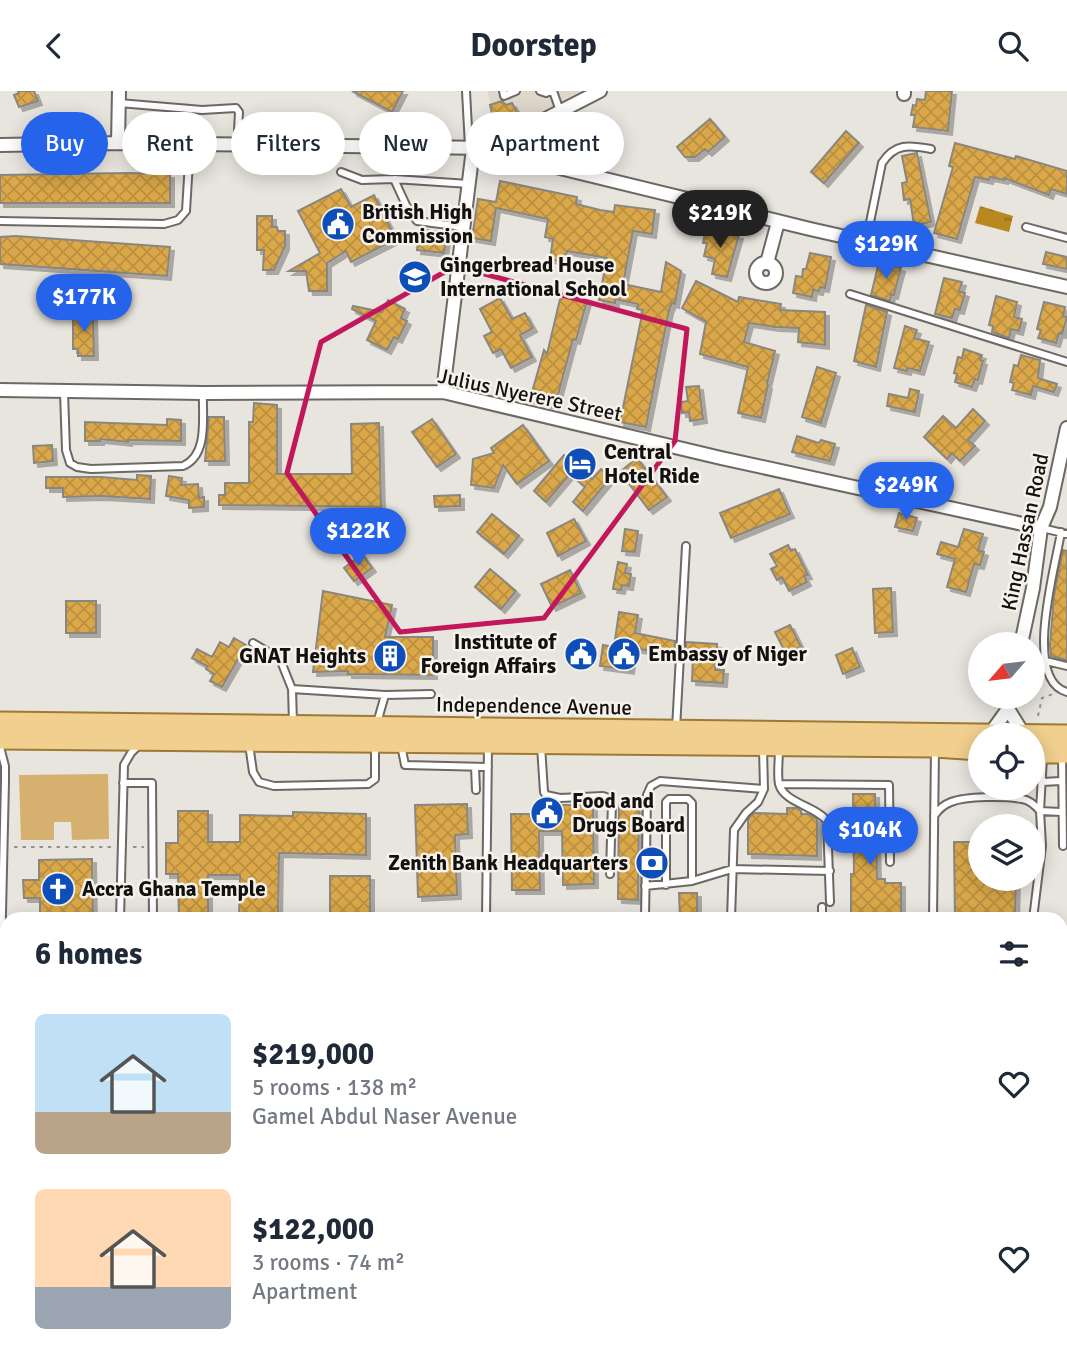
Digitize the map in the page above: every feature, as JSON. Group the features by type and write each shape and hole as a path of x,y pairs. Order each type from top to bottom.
{"main road":[{"name":"Independence Avenue","path":"0,722 293,725 376,735 401,743 968,749"},
{"name":"Independence Avenue","path":"0,739 249,742 376,735 676,730 968,734"}],"street":[{"path":"560,111 600,91"},
{"path":"118,143 119,97"},
{"path":"0,145 122,143"},
{"path":"217,144 466,149"},
{"path":"443,392 470,175"},
{"path":"588,175 778,222 1067,287"},
{"path":"767,263 778,222"},
{"name":"Julius Nyerere Street","path":"0,390 443,392 721,458 1041,527"},
{"name":"King Hassan Road","path":"1024,632 1041,527 1050,507 1067,428"}],"lane":[{"path":"466,91 468,112"},
{"path":"503,91 504,96 516,91"},
{"path":"540,91 552,91 560,111"},
{"path":"119,97 202,110 236,108 239,112"},
{"path":"866,242 882,163 888,153 897,148 914,146 931,149"},
{"path":"345,173 362,180 394,179 469,184"},
{"path":"0,221 164,224 178,220 186,211 188,175"},
{"path":"394,179 417,221 465,227"},
{"path":"1026,227 1067,238"},
{"path":"850,294 1067,362"},
{"path":"64,391 66,450 70,463 91,469 183,466 190,463 197,457 201,447 203,393"},
{"path":"1041,527 1064,533 1042,639 1049,677 1064,692"},
{"path":"676,730 686,546"},
{"path":"253,643 280,659 292,689 293,725"},
{"path":"1046,661 1067,666"},
{"path":"292,689 386,695 431,694"},
{"path":"249,742 253,772 259,782 274,786 368,784 375,779 376,735 386,695"},
{"path":"120,912 124,765 142,742"},
{"path":"401,743 405,765 488,767"},
{"path":"486,912 488,744"},
{"path":"541,744 546,796 603,796 612,802 610,874"},
{"path":"0,747 5,766 2,781 4,847 1,904"},
{"path":"771,747 783,791 827,821 830,902"},
{"path":"731,912 734,830 758,802 764,789 771,747"},
{"path":"933,912 932,817 935,747"},
{"path":"1054,750 1061,781 1063,846"},
{"path":"1045,774 1054,750"},
{"path":"475,767 476,790"},
{"path":"645,912 648,795 651,786 660,781 764,789"},
{"path":"1045,782 1061,781"},
{"path":"123,783 152,783 153,912"},
{"path":"779,784 888,785 890,862"},
{"path":"932,817 951,802 968,798 1023,799 1034,804 1040,811 1061,812"},
{"path":"666,885 666,802 669,799 688,799 692,803 692,881"},
{"path":"1034,912 1042,846 1041,800"},
{"path":"645,886 692,881 732,869 830,871"},
{"path":"822,907 822,912"}],"path":[{"path":"1038,716 1042,698 1064,692"},
{"path":"4,847 152,846"}],"highlighted area":[{"path":"455,266 687,329 675,441 544,618 400,632 287,473 321,342"}],"shaded area":[{"path":"487,91 582,91 540,112 494,112"},
{"path":"108,774 109,839 72,840 71,822 54,822 54,840 21,840 19,775"}],"water":[{"path":"980,206 1013,216 1009,232 975,223"}],"building":[{"path":"18,91 34,91 38,101 19,107 14,95 19,93"},
{"path":"352,91 403,91 392,112"},
{"path":"926,91 952,91 948,131 913,127 913,105 916,106 917,99 925,100"},
{"path":"502,101 506,105 512,103 517,112 492,112 490,105"},
{"path":"710,119 725,137 708,152 705,149 695,157 685,157 677,147"},
{"path":"846,131 859,143 824,183 811,172"},
{"path":"955,143 1015,159 1016,156 1067,171 1067,194 1051,189 1049,195 1004,178 990,177 989,180 975,177 957,239 934,233 953,167 949,166"},
{"path":"917,153 931,222 914,225 910,199 904,200 902,183 907,182 902,156"},
{"path":"0,175 170,175 170,203 0,203"},
{"path":"500,181 577,197 576,204 600,210 614,212 615,205 655,210 652,234 633,231 623,284 661,292 666,262 681,271 675,304 672,303 669,310 646,427 620,422 643,310 637,309 638,304 615,299 615,303 599,300 607,258 567,251 565,262 550,259 553,239 545,237 548,219 496,208 491,241 472,238 478,199 496,202"},
{"path":"341,189 351,207 374,195 396,239 351,262 346,251 327,263 327,291 309,291 306,271 289,271 320,253 298,211"},
{"path":"257,216 272,216 272,227 285,231 285,246 274,270 263,270 264,250 257,250"},
{"path":"706,228 739,235 727,277 712,274 715,259 704,256"},
{"path":"420,229 447,233 444,253 417,250"},
{"path":"0,237 170,247 167,276 0,264"},
{"path":"1046,252 1067,257 1067,269 1043,264"},
{"path":"810,253 831,257 825,288 813,290 812,297 793,293 796,276 802,277"},
{"path":"879,262 901,268 890,301 871,295"},
{"path":"944,278 962,282 959,291 965,293 960,310 955,309 952,318 935,314"},
{"path":"696,281 738,302 739,297 781,304 780,310 825,312 825,345 798,342 799,328 749,323 744,342 775,351 761,418 738,413 748,367 700,354 706,322 682,308"},
{"path":"561,295 587,301 576,340 573,339 555,406 530,399 544,350 547,354"},
{"path":"996,296 1017,302 1014,317 1022,319 1019,331 1011,329 1009,338 992,332 993,326 989,325"},
{"path":"500,298 512,319 525,313 533,328 520,335 532,357 511,368 501,349 493,353 484,336 492,332 480,309"},
{"path":"388,300 405,309 401,318 407,321 398,339 394,337 387,350 367,340 376,321 352,309 353,306 382,312"},
{"path":"1044,302 1065,307 1063,316 1067,317 1056,343 1038,338 1041,330 1037,329"},
{"path":"866,305 887,312 876,367 854,361"},
{"path":"73,314 93,314 94,356 78,356 78,349 73,349"},
{"path":"905,326 917,330 914,338 929,342 920,371 894,368"},
{"path":"964,349 982,355 978,380 975,379 972,387 955,382 958,357 962,358"},
{"path":"1021,355 1040,360 1038,378 1057,384 1054,392 1033,386 1031,395 1012,390 1014,383 1010,382 1014,365 1018,366"},
{"path":"817,367 836,373 821,423 802,417"},
{"path":"699,386 703,419 690,421 689,412 682,413 681,402 688,401 686,387"},
{"path":"910,389 919,391 915,412 887,406 889,394 908,398"},
{"path":"254,403 277,405 277,474 352,474 351,424 379,423 381,507 219,505 219,495 225,495 225,483 249,483 249,422 253,422"},
{"path":"973,409 985,421 968,440 975,446 960,461 952,453 947,459 924,437 943,416 956,428"},
{"path":"209,417 224,417 225,461 205,461"},
{"path":"167,419 181,420 181,441 85,441 85,422 167,425"},
{"path":"432,419 456,454 437,467 412,432"},
{"path":"523,425 549,461 517,484 503,465 494,488 471,485 473,459 494,453 491,448"},
{"path":"797,436 819,443 821,440 835,444 830,461 792,452"},
{"path":"52,445 53,461 34,463 33,446"},
{"path":"564,455 592,479 601,469 611,477 583,511 573,502 585,487 570,474 546,502 534,491"},
{"path":"637,458 667,497 649,510 620,472"},
{"path":"137,475 151,476 150,499 63,497 63,488 46,488 46,477 137,480"},
{"path":"169,476 182,478 181,485 198,484 199,498 204,497 204,507 189,508 189,500 166,496"},
{"path":"779,489 790,514 731,538 720,513"},
{"path":"460,495 460,506 435,507 434,496"},
{"path":"899,513 917,518 913,531 895,527"},
{"path":"492,514 519,536 504,554 477,532"},
{"path":"574,519 586,541 558,556 547,533"},
{"path":"625,529 638,531 635,552 622,551"},
{"path":"964,529 983,534 978,550 984,552 980,565 974,564 966,592 947,587 955,559 937,554 941,542 958,547"},
{"path":"788,545 791,551 795,549 808,575 804,576 807,582 789,591 782,577 777,580 771,569 777,566 770,554"},
{"path":"1063,550 1067,551 1067,660 1051,656 1050,645 1054,595"},
{"path":"362,554 372,568 354,581 344,568"},
{"path":"618,562 627,564 625,573 631,574 629,586 622,585 621,590 613,589"},
{"path":"490,569 516,591 501,609 475,587"},
{"path":"570,570 581,593 552,607 541,584"},
{"path":"891,588 893,632 875,633 873,589"},
{"path":"323,591 392,605 385,637 433,637 433,675 313,672"},
{"path":"66,601 96,601 96,633 66,633"},
{"path":"619,612 638,615 635,633 675,641 674,655 633,648 630,670 600,666 603,645 614,647"},
{"path":"790,625 801,647 786,654 775,632"},
{"path":"234,638 246,645 222,687 210,681 214,674 206,669 207,666 192,658 197,649 212,657 220,642 229,647"},
{"path":"686,642 717,644 715,670 724,670 723,683 692,681 693,657 686,657"},
{"path":"852,648 860,667 843,674 836,655"},
{"path":"853,794 875,794 877,879 885,879 885,883 901,883 901,912 851,912 851,874 854,874"},
{"path":"467,804 468,834 455,835 457,895 418,897 415,805"},
{"path":"562,805 593,805 594,884 563,885 562,831 539,831 540,890 512,890 511,814 539,814 539,820 562,820"},
{"path":"619,805 639,805 638,900 618,899"},
{"path":"787,808 796,808 801,814 817,819 817,856 748,854 750,817 754,813 787,814"},
{"path":"178,811 208,811 208,842 240,842 240,815 293,816 293,812 366,814 366,855 279,853 278,912 239,912 240,875 208,875 208,912 179,912 178,874 166,874 166,843 178,843"},
{"path":"954,842 968,842 968,891 1016,891 1015,912 955,912"},
{"name":"Accra Ghana Temple","path":"92,859 93,912 40,912 40,898 24,898 23,880 39,880 39,860"},
{"path":"330,876 370,876 370,912 330,912"},
{"path":"679,893 697,893 697,912 680,912"}],"place":[{"name":"British High Commission","path":"338,224"},
{"name":"Gingerbread House International School","path":"415,277"},
{"name":"Central Hotel Ride","path":"580,464"},
{"name":"Institute of Foreign Affairs","path":"581,654"},
{"name":"Embassy of Niger","path":"624,654"},
{"name":"GNAT Heights","path":"390,656"},
{"name":"Food and Drugs Board","path":"547,813"},
{"name":"Zenith Bank Headquarters","path":"652,863"},
{"name":"Accra Ghana Temple","path":"58,889"}]}
